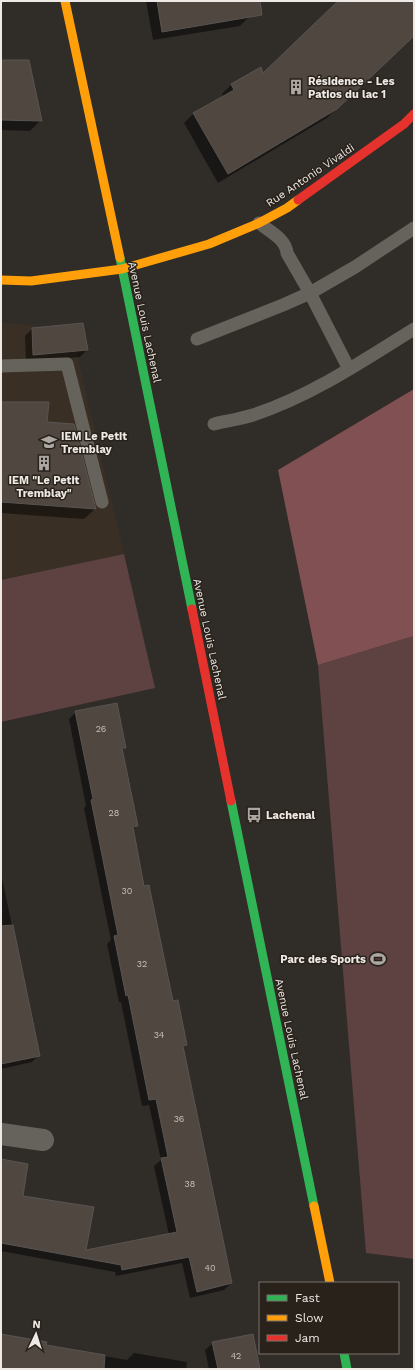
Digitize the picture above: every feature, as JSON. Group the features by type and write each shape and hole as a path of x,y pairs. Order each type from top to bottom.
{"street":[{"name":"Avenue Louis Lachenal","path":"66,1 330,1282"},
{"name":"Rue Antonio Vivaldi","path":"1,280 31,280 122,269 209,244 287,208 404,124 414,114"},
{"path":"1,1134 43,1140"},
{"path":"344,1354 347,1369"}],"lane":[{"path":"259,222 283,241 287,247 287,253 310,293 349,369"},
{"path":"197,339 310,293 355,267 414,228"},
{"path":"214,424 252,415 290,400 349,369 414,328"},
{"path":"1,366 67,364 102,502"}],"shaded area":[{"name":"IEM Le Petit Tremblay","path":"1,322 71,330 124,554 1,580"},
{"path":"414,389 414,636 318,665 278,470"},
{"path":"124,554 155,688 1,722 1,580"},
{"name":"Parc des Sports","path":"414,636 414,1259 366,1253 318,665"}],"building":[{"path":"157,1 260,1 262,15 162,32"},
{"name":"Résidence - Les Patios du lac 1","path":"338,1 414,1 414,36 337,109 228,174 193,113 234,90 231,84 261,67 263,73"},
{"path":"1,60 29,60 42,121 1,120"},
{"path":"83,323 88,350 33,355 32,328"},
{"name":"IEM \"Le Petit Tremblay\"","path":"1,402 49,402 47,422 74,424 96,509 1,502"},
{"path":"117,703 126,748 122,748 138,826 133,827 144,886 149,885 173,1001 178,1000 187,1045 183,1046 232,1283 197,1292 189,1257 122,1270 121,1265 1,1243 1,1159 28,1164 23,1196 94,1207 86,1250 177,1232 161,1158 168,1157 156,1099 149,1100 128,995 126,996 114,936 118,935 75,711"},
{"path":"13,925 40,1056 1,1064 1,926"},
{"path":"1,1334 47,1342 46,1345 105,1355 104,1369 1,1369"},
{"path":"253,1334 260,1369 218,1369 212,1342"}],"traffic: fast":[{"path":"120,258 192,609"},
{"path":"231,801 314,1206"},
{"path":"344,1354 347,1369"}],"traffic: slow":[{"path":"65,1 120,258"},
{"path":"1,280 31,281 122,269 209,244 259,223 287,208 298,200"},
{"path":"314,1206 330,1282"}],"traffic: jam":[{"path":"298,200 404,124 414,114"},
{"path":"192,609 231,801"}],"place":[{"name":"Résidence - Les Patios du lac 1","path":"296,87"},
{"name":"IEM Le Petit Tremblay","path":"49,442"},
{"name":"IEM \"Le Petit Tremblay\"","path":"44,463"},
{"name":"Lachenal","path":"254,815"},
{"name":"Parc des Sports","path":"378,959"}]}
